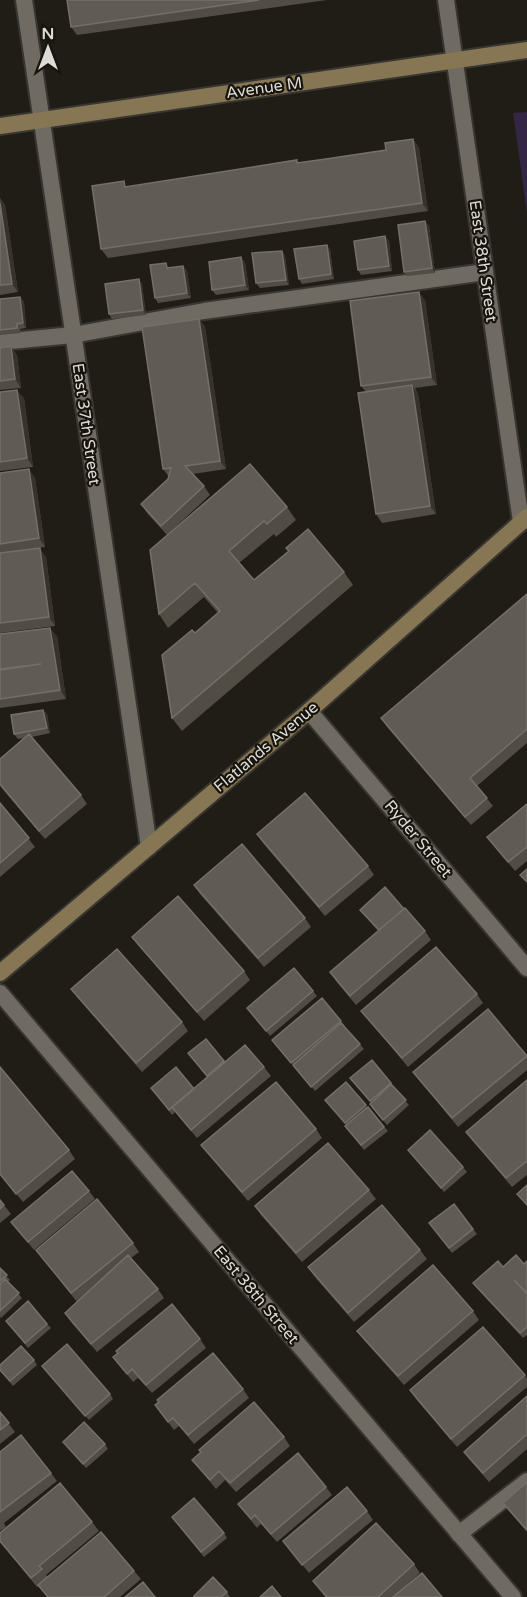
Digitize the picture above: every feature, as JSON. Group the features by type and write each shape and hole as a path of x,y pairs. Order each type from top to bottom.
{"main road":[{"name":"Avenue M","path":"0,126 527,50"},
{"name":"Flatlands Avenue","path":"0,973 309,711 524,519"}],"street":[{"name":"East 37th Street","path":"24,0 149,847"},
{"name":"East 38th Street","path":"446,0 485,272 524,519"},
{"path":"0,342 73,335 204,311 485,272"},
{"name":"Ryder Street","path":"309,711 527,968"},
{"name":"East 38th Street","path":"0,993 513,1597"},
{"path":"459,1534 527,1481"}],"shaded area":[{"path":"527,112 527,213 513,113"}],"building":[{"path":"67,0 259,0 71,27"},
{"path":"413,139 422,203 101,249 92,186 124,181 125,187 297,160 297,163 326,159 386,150 385,143"},
{"path":"0,203 12,284 0,285"},
{"path":"425,221 432,268 404,272 398,225"},
{"path":"385,236 389,266 358,270 354,241"},
{"path":"327,245 331,274 299,279 294,249"},
{"path":"282,251 286,280 256,283 252,253"},
{"path":"241,257 245,285 212,290 209,262"},
{"path":"166,263 167,268 183,266 187,293 155,298 150,265"},
{"path":"139,279 143,310 109,314 105,284"},
{"path":"419,292 431,377 361,386 350,301"},
{"path":"20,297 23,323 17,324 17,328 0,330 0,299"},
{"path":"199,319 220,461 185,466 204,486 161,526 141,504 168,479 171,468 163,469 142,327"},
{"path":"11,346 15,379 0,381 0,348"},
{"path":"412,385 430,506 376,514 358,393"},
{"path":"17,390 27,458 0,462 0,392"},
{"path":"250,464 287,507 267,524 264,521 229,551 254,580 289,551 286,548 308,529 344,572 172,718 162,655 192,630 195,633 220,611 195,583 159,614 150,550"},
{"path":"29,469 39,538 0,544 0,473"},
{"path":"40,548 49,617 0,623 0,553"},
{"path":"527,594 527,729 470,778 487,798 465,817 381,718"},
{"path":"50,628 60,690 0,699 0,670 41,664 0,669 0,634"},
{"path":"43,710 47,728 14,734 11,715"},
{"path":"29,734 81,795 39,831 0,784 0,759"},
{"path":"305,793 368,866 319,907 257,834"},
{"path":"0,803 29,838 0,863"},
{"path":"527,804 527,847 508,862 487,837"},
{"path":"242,844 305,918 258,958 194,885"},
{"path":"527,869 527,882 520,875"},
{"path":"385,887 404,909 379,930 360,910"},
{"path":"178,896 244,971 197,1012 132,937"},
{"path":"405,908 425,931 350,996 330,972"},
{"path":"436,947 477,994 402,1058 361,1011"},
{"path":"117,949 182,1022 136,1063 71,989"},
{"path":"294,968 313,991 266,1031 247,1008"},
{"path":"322,998 341,1021 291,1063 272,1040"},
{"path":"488,1009 527,1056 452,1118 413,1072"},
{"path":"341,1023 360,1044 311,1087 293,1065"},
{"path":"206,1039 224,1061 207,1076 188,1053"},
{"path":"245,1045 264,1067 191,1130 172,1107"},
{"path":"372,1060 391,1083 370,1101 350,1078"},
{"path":"0,1067 69,1150 16,1194 0,1174"},
{"path":"176,1067 194,1089 169,1110 151,1088"},
{"path":"527,1080 527,1161 506,1178 466,1132"},
{"path":"276,1082 316,1129 242,1192 201,1145"},
{"path":"346,1082 366,1105 345,1123 325,1100"},
{"path":"391,1084 406,1100 383,1120 370,1104"},
{"path":"368,1107 384,1127 361,1145 345,1126"},
{"path":"430,1130 463,1167 441,1188 408,1150"},
{"path":"328,1143 369,1190 296,1253 255,1206"},
{"path":"72,1171 89,1191 28,1242 11,1222"},
{"path":"527,1185 527,1205 517,1194"},
{"path":"97,1199 133,1243 71,1293 36,1250"},
{"path":"454,1204 473,1229 449,1248 429,1223"},
{"path":"382,1205 420,1250 348,1313 308,1267"},
{"path":"128,1255 158,1289 91,1344 65,1313"},
{"path":"516,1255 524,1264 527,1261 527,1293 514,1280 527,1294 527,1327 520,1333 473,1283 498,1261 503,1267"},
{"path":"433,1265 473,1311 398,1376 357,1331"},
{"path":"0,1268 7,1275 0,1281"},
{"path":"5,1279 19,1293 0,1311 0,1284"},
{"path":"28,1301 47,1324 25,1343 6,1321"},
{"path":"172,1304 200,1339 146,1385 132,1369 127,1374 113,1357 118,1353 116,1351"},
{"path":"483,1327 525,1375 451,1439 410,1390"},
{"path":"67,1344 110,1394 85,1416 42,1366"},
{"path":"21,1346 34,1360 10,1381 0,1370 0,1365"},
{"path":"213,1353 243,1389 188,1435 173,1418 168,1422 155,1405 159,1402 157,1400"},
{"path":"527,1396 527,1434 483,1473 464,1452"},
{"path":"254,1402 284,1437 230,1483 219,1471 210,1480 192,1460 201,1452 199,1450"},
{"path":"0,1412 9,1423 0,1430"},
{"path":"84,1422 105,1444 83,1464 63,1442"},
{"path":"21,1435 51,1473 0,1512 0,1452"},
{"path":"298,1453 326,1487 271,1534 255,1515 251,1519 238,1504"},
{"path":"527,1482 527,1530 503,1503"},
{"path":"60,1483 92,1522 39,1566 42,1569 31,1578 0,1541 0,1533"},
{"path":"347,1487 367,1511 302,1565 283,1541"},
{"path":"194,1498 224,1533 201,1552 172,1517"},
{"path":"376,1523 414,1564 378,1597 327,1597 313,1581"},
{"path":"101,1532 134,1571 104,1597 48,1597 38,1585"},
{"path":"422,1573 442,1597 393,1597"},
{"path":"213,1577 227,1592 221,1597 194,1597 194,1596"},
{"path":"143,1582 155,1597 125,1597"},
{"path":"272,1586 281,1597 260,1597"}]}
